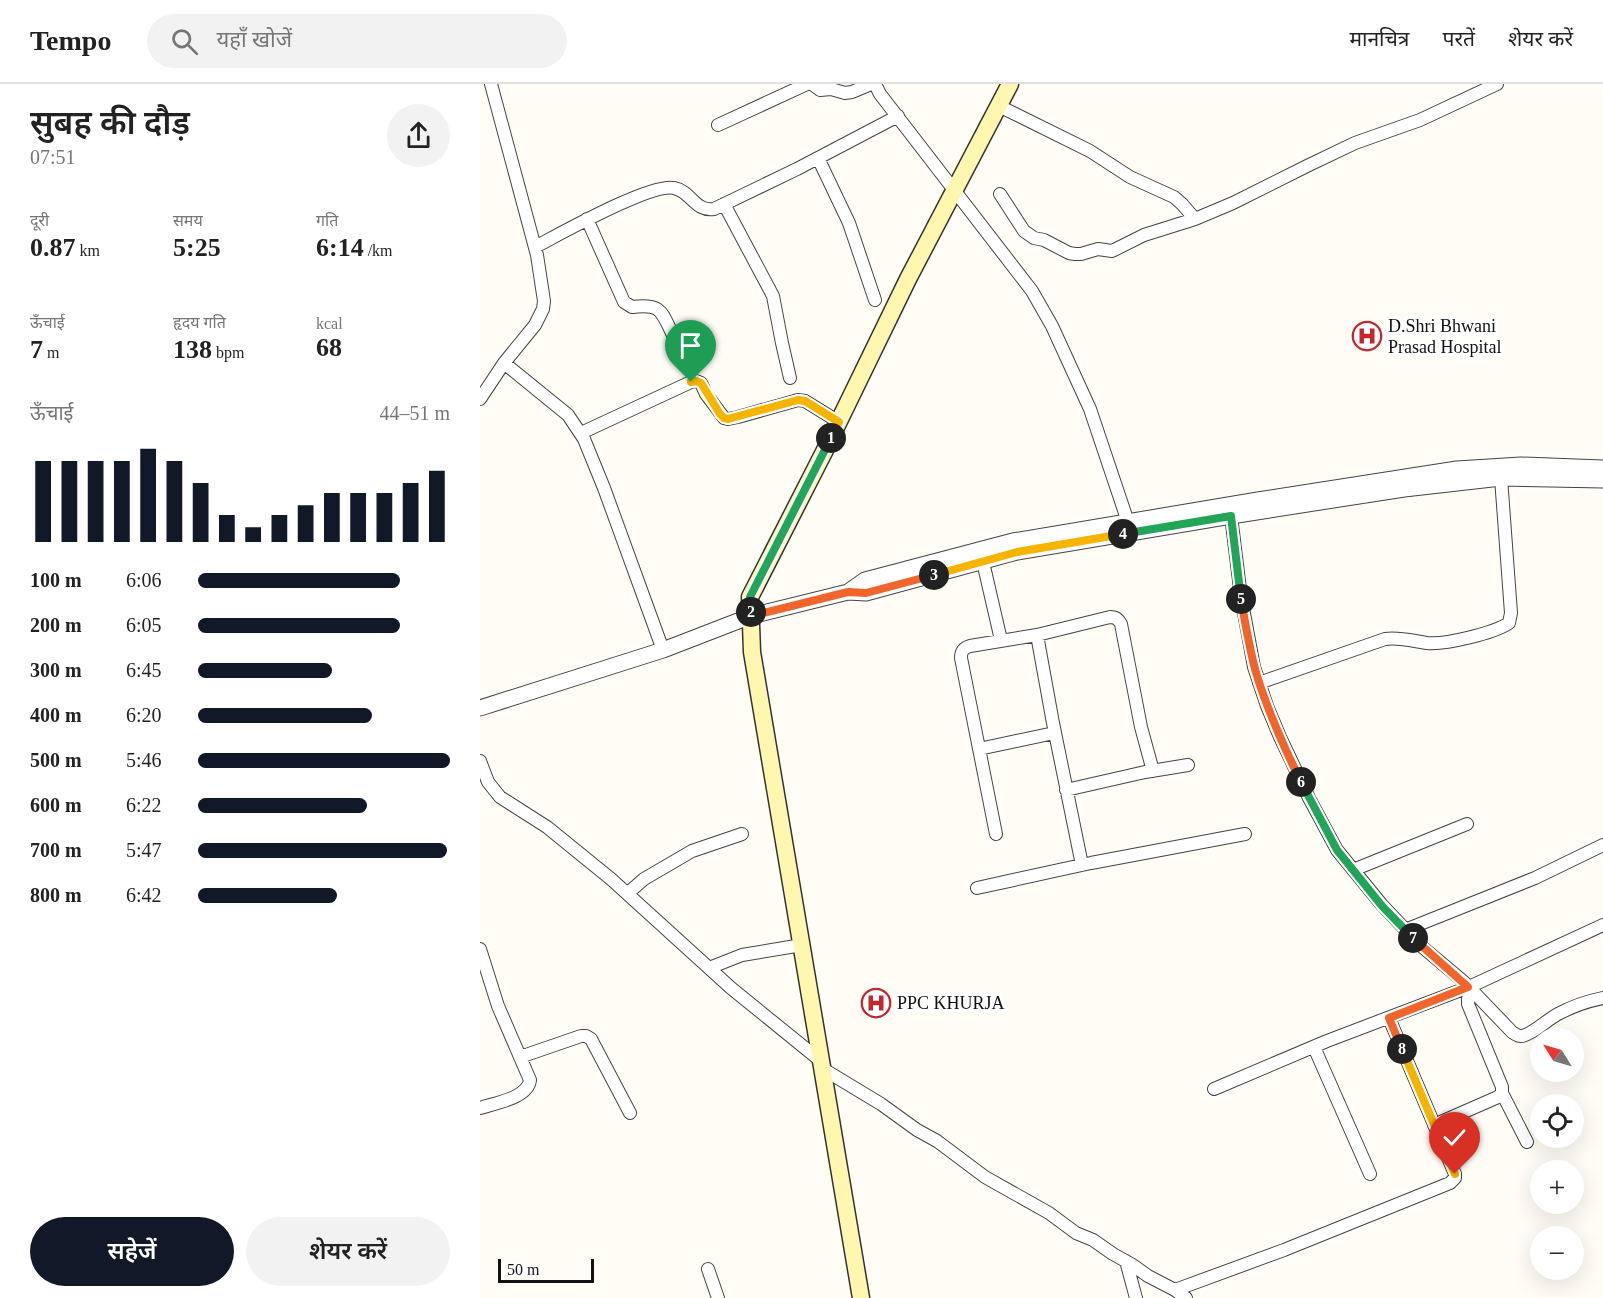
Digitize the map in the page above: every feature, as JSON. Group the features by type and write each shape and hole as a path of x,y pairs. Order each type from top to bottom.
{"main road":[{"path":"861,1298 752,652 750,597 839,422 908,279 1010,84"}],"street":[{"path":"480,399 504,363 535,325 543,309 544,301 535,248 491,84"},
{"path":"718,125 807,84"},
{"path":"812,84 820,90 831,89 845,93 873,84 1032,291 1052,326 1090,409 1128,522"},
{"path":"1000,194 1028,235 1044,240 1069,253 1081,254 1098,249 1112,251 1144,235 1195,219 1233,203 1355,143 1420,120 1497,84"},
{"path":"999,106 1090,151 1130,177 1174,197 1195,219"},
{"path":"535,248 587,219 648,192 664,188 680,190 697,205 708,210 714,209 898,116"},
{"path":"818,158 849,224 875,300"},
{"path":"724,204 773,296 790,378"},
{"path":"587,219 624,302 632,308 649,305 655,307 661,313 674,337"},
{"path":"504,363 568,415 581,433 604,488 663,650"},
{"path":"581,433 696,381 701,383 706,394 724,418 738,417 798,400 805,401 839,422"},
{"path":"848,592 865,580 1013,541 1128,522 1457,469 1521,465 1603,468"},
{"path":"480,708 663,650 751,616 848,592 866,593 1017,552 1404,489 1501,478 1603,480"},
{"path":"1259,683 1385,639 1442,643 1478,635 1509,623 1511,613 1501,478"},
{"path":"1231,516 1240,597 1259,683 1280,737 1337,850 1382,906 1405,930 1471,989 1518,1036 1522,1036 1568,1009 1603,998"},
{"path":"983,562 1001,640"},
{"path":"996,834 961,658 964,648 1037,635 1115,617 1119,620 1141,727 1153,771"},
{"path":"1037,635 1054,732 1082,865"},
{"path":"979,749 1054,732"},
{"path":"480,761 488,782 500,797 547,827 628,893 731,988 822,1065 986,1177 1049,1213 1076,1233 1093,1240 1186,1298"},
{"path":"1066,790 1188,765"},
{"path":"1353,870 1467,824"},
{"path":"628,893 645,879 692,851 742,834"},
{"path":"977,888 1082,865 1245,834"},
{"path":"1405,930 1535,878 1603,845"},
{"path":"1214,1089 1314,1047 1471,989 1603,925"},
{"path":"709,968 742,955 802,945"},
{"path":"480,949 498,1006 530,1080 526,1090 516,1096 480,1108"},
{"path":"1471,989 1468,1004 1502,1087 1502,1093 1527,1142"},
{"path":"1175,1290 1284,1250 1450,1183 1455,1178 1389,1018"},
{"path":"520,1057 586,1036 591,1039 630,1113"},
{"path":"1314,1047 1370,1174"},
{"path":"1434,1125 1498,1097 1502,1093"},
{"path":"1126,1261 1136,1298"},
{"path":"708,1269 718,1298"}],"place":[{"name":"D.Shri Bhwani Prasad Hospital","path":"1367,336"},
{"name":"PPC KHURJA","path":"876,1003"}],"route":[{"path":"691,382 701,383 706,394 724,418 738,417 798,400 805,401 839,422 750,597 751,616 848,592 866,593 1017,552 1231,516 1240,597 1254,667 1280,737 1309,798 1337,850 1382,906 1420,945 1468,987 1389,1018 1455,1174"}]}
